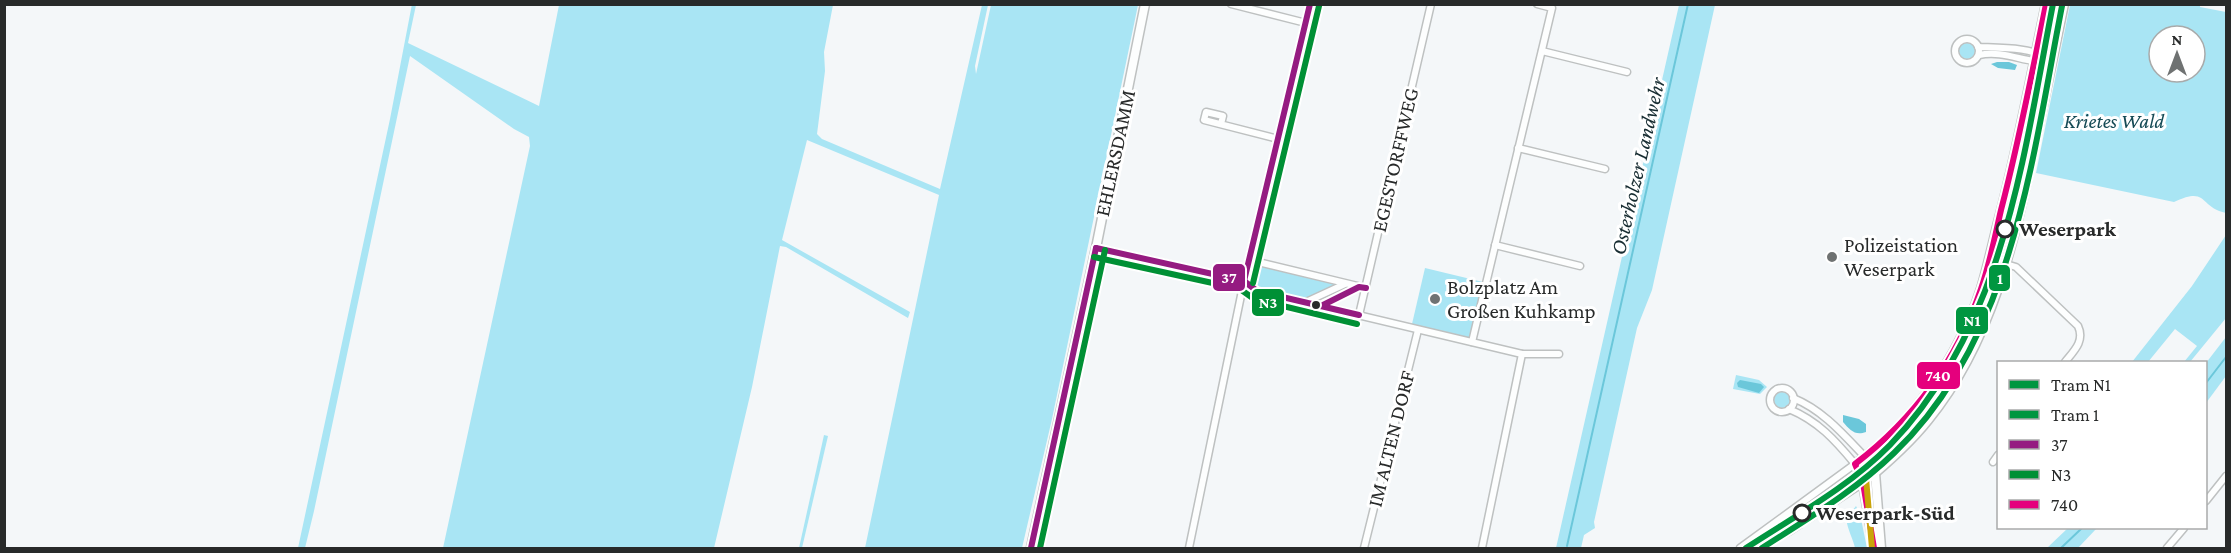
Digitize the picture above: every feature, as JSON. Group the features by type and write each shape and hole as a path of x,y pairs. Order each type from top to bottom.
{"main road":[{"name":"EHLERSDAMM","path":"1031,549 1096,248 1144,4"},
{"path":"1874,549 1863,483 1854,464 1894,431 1914,408 1944,367 1972,313 1985,275 2019,144 2046,4"},
{"path":"1863,483 1928,421 1958,376 1979,334 2006,264 2024,194 2064,4"},
{"path":"1865,457 1875,473 1881,549"}],"street":[{"path":"1231,4 1306,23"},
{"path":"1189,549 1244,281 1310,4"},
{"name":"EGESTORFFWEG","path":"1359,315 1362,288 1431,4"},
{"path":"1472,342 1552,8 1537,4"},
{"path":"1979,55 1978,47 1973,41 1962,40 1955,52 1957,59 1964,63 1973,62 1979,55 2000,53 2052,60"},
{"path":"1978,47 2003,47 2036,57"},
{"path":"1542,51 1627,72"},
{"path":"1221,124 1278,139"},
{"path":"1518,148 1605,169"},
{"path":"1495,245 1580,266"},
{"path":"1096,248 1244,281 1257,291 1522,354 1559,354"},
{"path":"1250,260 1362,288"},
{"path":"2006,264 2016,267 2078,326 2082,337 2066,361"},
{"path":"1306,302 1346,283"},
{"path":"1321,306 1362,288"},
{"name":"IM ALTEN DORF","path":"1365,549 1418,330"},
{"path":"1482,549 1522,354"},
{"path":"1740,549 1854,464 1824,429 1812,420 1789,409 1776,410 1770,402 1775,390 1781,388 1789,391 1793,398 1815,410 1834,425 1865,457"},
{"path":"1789,409 1793,398"},
{"path":"1993,462 1997,456"},
{"path":"2207,499 2226,476"},
{"path":"1759,549 1863,483"},
{"path":"2167,549 2183,529"}],"green space":[{"path":"412,4 416,5 408,43 539,106 559,5 833,5 824,52 825,71 817,134 822,139 940,189 982,5 988,5 975,66 976,74 991,5 1138,5 1052,419 1022,548 865,548 939,195 807,140 782,240 910,312 908,318 786,247 780,246 752,387 714,548 443,548 530,146 529,137 514,129 410,56 314,511 305,548 298,548 390,119"},
{"path":"1679,5 1715,5 1652,290 1637,328 1594,522 1595,528 1584,535 1581,548 1556,548"},
{"name":"Krietes Wald","path":"2070,5 2200,5 2200,7 2226,12 2226,213 2217,210 2198,197 2193,196 2174,202 2036,173"},
{"path":"1964,43 1970,43 1975,51 1973,57 1964,59 1959,54 1959,48"},
{"path":"2226,235 2226,318 2191,361 2185,361 2197,346 2175,329 2149,361 2133,361 2192,286"},
{"path":"1256,264 1337,284 1306,299 1264,290 1249,280 1252,266"},
{"path":"1425,268 1483,282 1470,338 1412,324"},
{"path":"2226,337 2226,376 2207,402 2207,362"},
{"path":"1736,375 1759,380 1767,387 1760,394 1733,389"},
{"path":"1779,392 1785,392 1790,400 1788,406 1779,408 1774,403 1774,397"},
{"path":"824,435 828,436 802,548 799,548"},
{"path":"1856,506 1860,514 1867,548 1855,548 1847,525 1848,517"},
{"path":"2067,529 2096,529 2078,548 2047,548"}],"shaded area":[{"path":"1997,62 2017,65 2015,70 1998,68 1991,64"},
{"path":"1740,380 1761,384 1764,387 1759,393 1738,387 1737,383"},
{"path":"1843,415 1859,419 1866,424 1866,432 1856,433 1850,430 1843,422"}],"waterway":[{"name":"Osterholzer Landwehr","path":"1567,546 1688,4"},
{"path":"2207,382 2226,357"},
{"path":"2061,548 2081,529"}],"tram line":[{"name":"N1","path":"1746,548 1821,500 1857,474 1890,445 1929,398 1959,348 1984,294 2003,238 2031,121 2053,4"},
{"name":"1","path":"1762,548 1847,492 1894,453 1934,407 1966,357 1992,302 2011,244 2027,185 2062,6"}],"transit line":[{"name":"37","path":"1244,281 1310,4"},
{"name":"740","path":"1874,548 1863,483 1855,464 1896,428 1914,408 1946,364 1971,315 1992,249 2046,4"},
{"name":"N3","path":"1253,283 1319,6"},
{"name":"37","path":"1096,248 1244,281 1257,291 1359,315"},
{"name":"37","path":"1031,548 1096,248"},
{"name":"N3","path":"1040,548 1105,250"},
{"name":"N3","path":"1094,257 1240,289 1254,299 1357,324"},
{"name":"37","path":"1321,306 1359,287 1366,288"},
{"path":"1802,523 1866,478 1872,548"}],"place":[{"name":"Weserpark","path":"2005,229"},
{"name":"Polizeistation Weserpark","path":"1832,257"},
{"name":"Bolzplatz Am Großen Kuhkamp","path":"1435,299"},
{"name":"Weserpark-Süd","path":"1802,513"}]}
